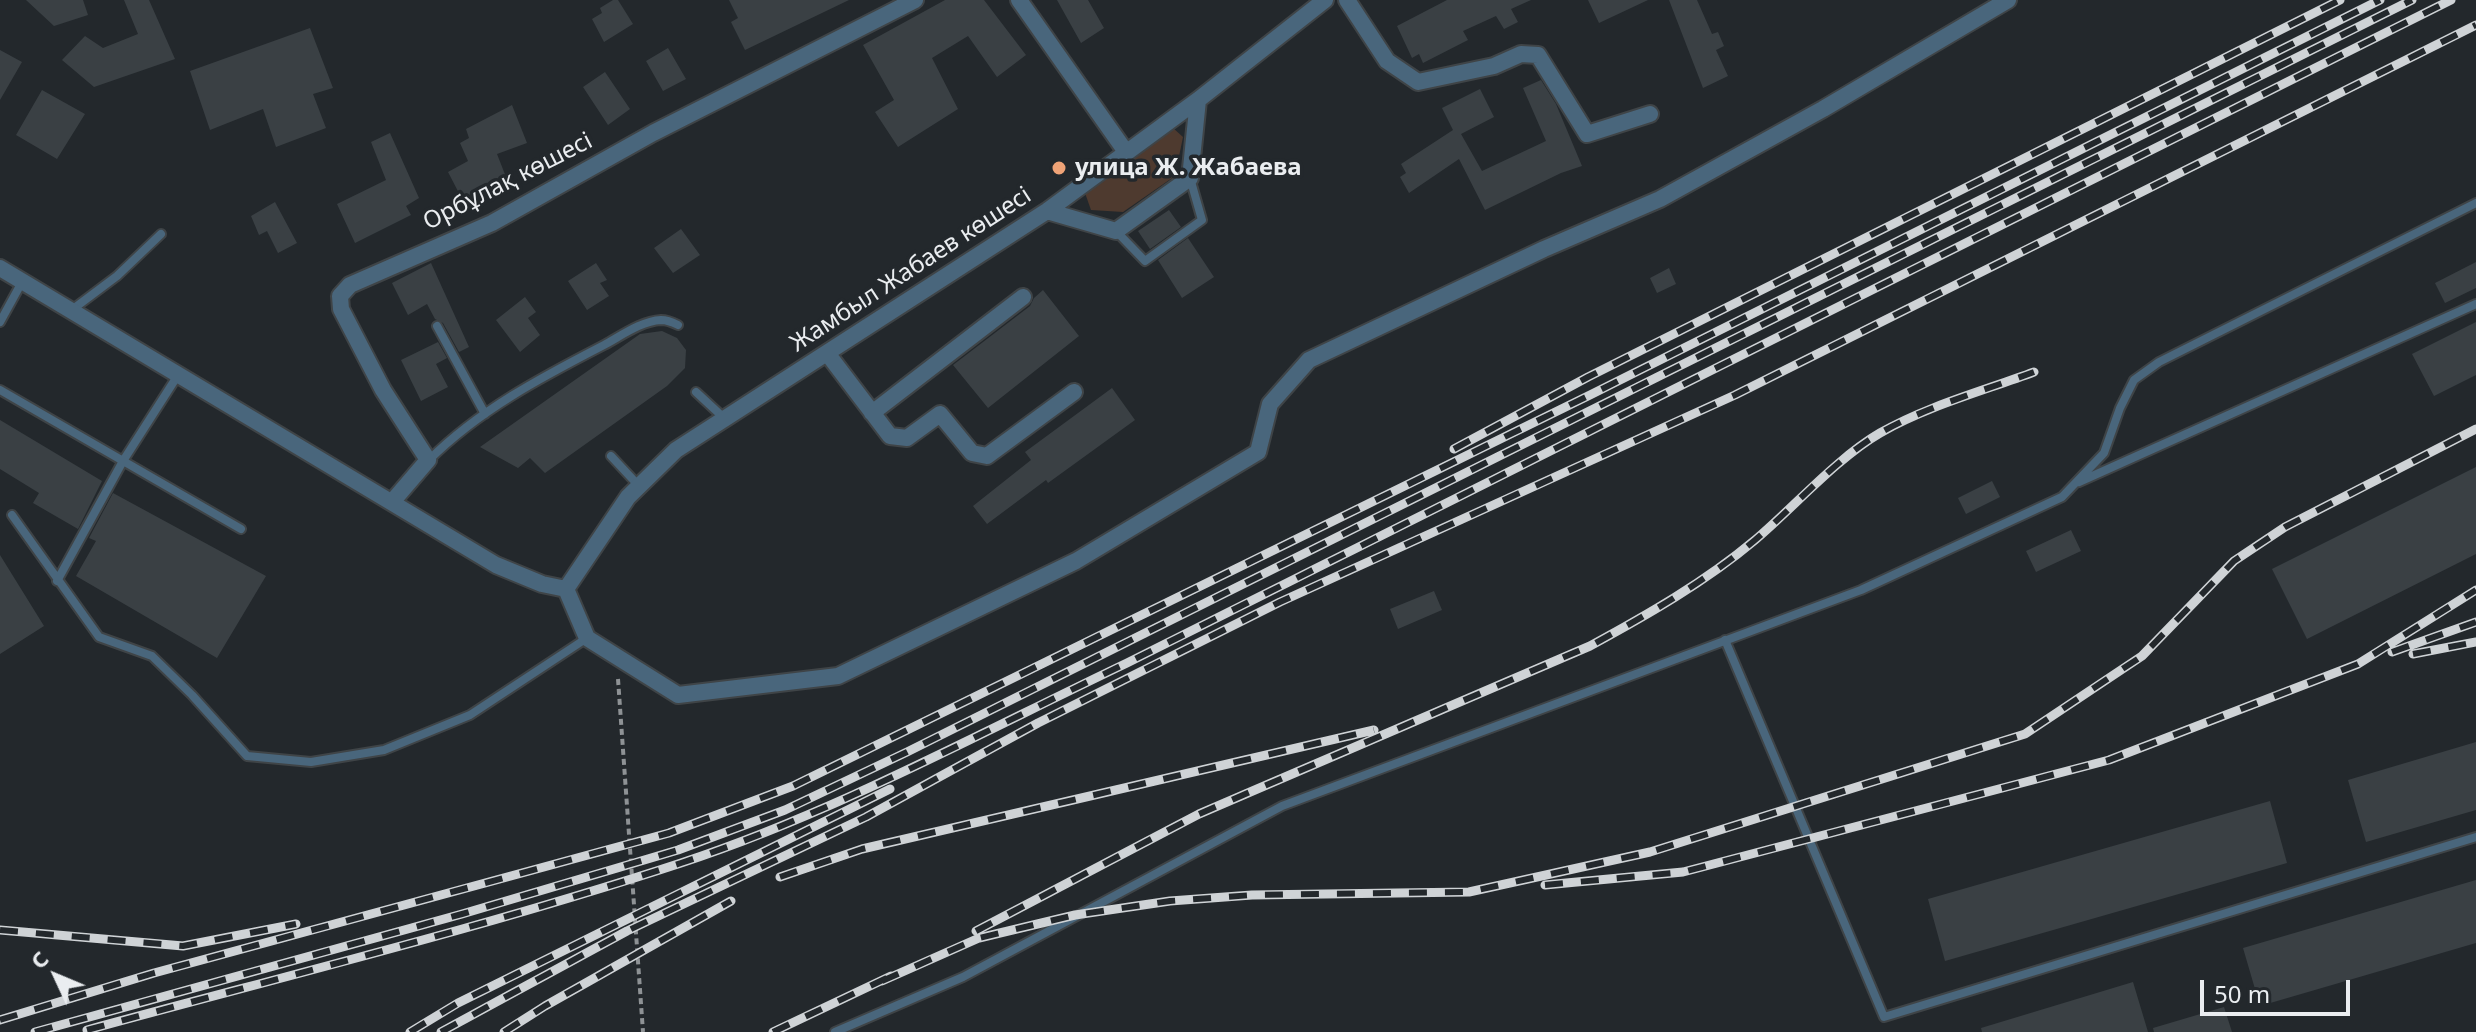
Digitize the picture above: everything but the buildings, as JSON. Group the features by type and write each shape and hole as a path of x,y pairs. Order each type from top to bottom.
{"street":[{"name":"Орбұлақ көшесі","path":"428,460 383,390 341,309 340,296 350,285 492,223 653,133 915,0"},
{"path":"1019,0 1126,152"},
{"name":"Жамбыл Жабаев көшесі","path":"566,589 628,497 676,450 1047,211 1198,100 1325,0"},
{"path":"1347,0 1387,61 1418,82 1494,66 1521,54 1538,55 1587,134 1650,114"},
{"path":"0,268 496,565 542,584 566,589 587,638 678,695 838,676 1076,561 1258,452 1270,404 1309,360 1544,249 1660,199 2008,0"},
{"path":"1047,211 1116,231 1190,178 1198,100"},
{"path":"872,413 1023,297"},
{"path":"827,353 890,436 907,438 940,414 972,453 987,456 1074,392"},
{"path":"392,502 428,460"}],"lane":[{"path":"1116,231 1145,261 1202,220 1190,178"},
{"path":"835,1032 963,977 1282,806 1861,590 2062,497 2104,453 2134,380 2159,362 2476,203"},
{"path":"73,309 117,276 161,234"},
{"path":"0,322 22,281"},
{"path":"2074,484 2476,304"},
{"path":"428,460 485,414 546,375 638,326 658,320 678,325"},
{"path":"437,326 485,414"},
{"path":"57,581 123,461 178,374"},
{"path":"0,390 241,529"},
{"path":"696,392 724,418"},
{"path":"611,456 639,486"},
{"path":"12,515 99,637 152,656 247,756 311,762 384,750 470,715 587,638"},
{"path":"1725,640 1884,1017 2476,837"}],"path":[{"path":"616,657 643,1032"}],"shaded area":[{"path":"1173,128 1183,137 1175,176 1123,212 1091,210 1085,193"}],"railway":[{"path":"1454,449 1588,377 2340,0"},
{"path":"0,1020 154,973 669,833 793,786 1590,395 2380,0"},
{"path":"35,1032 462,914 678,850 785,810 907,752 2412,0"},
{"path":"87,1030 460,930 608,886 739,843 851,796 1127,663 2451,0"},
{"path":"441,1032 627,931 866,817 1038,723 1280,602 1735,395 2476,25"},
{"path":"976,931 1199,814 1590,646 1716,570 1755,540 1848,456 1880,433 1936,407 2034,372"},
{"path":"882,981 979,938 1075,915 1170,901 1252,895 1469,892 1650,852 2025,734 2142,656 2234,561 2285,527 2476,429"},
{"path":"1545,885 1683,872 2109,760 2358,664 2476,590"},
{"path":"2392,652 2476,622"},
{"path":"2413,654 2476,642"},
{"path":"780,877 862,849 1374,730"},
{"path":"410,1032 458,1003 890,789"},
{"path":"504,1032 731,901"},
{"path":"0,930 183,946 296,924"},
{"path":"773,1032 891,976"}],"place":[{"name":"улица Ж. Жабаева","path":"1059,168"}]}
